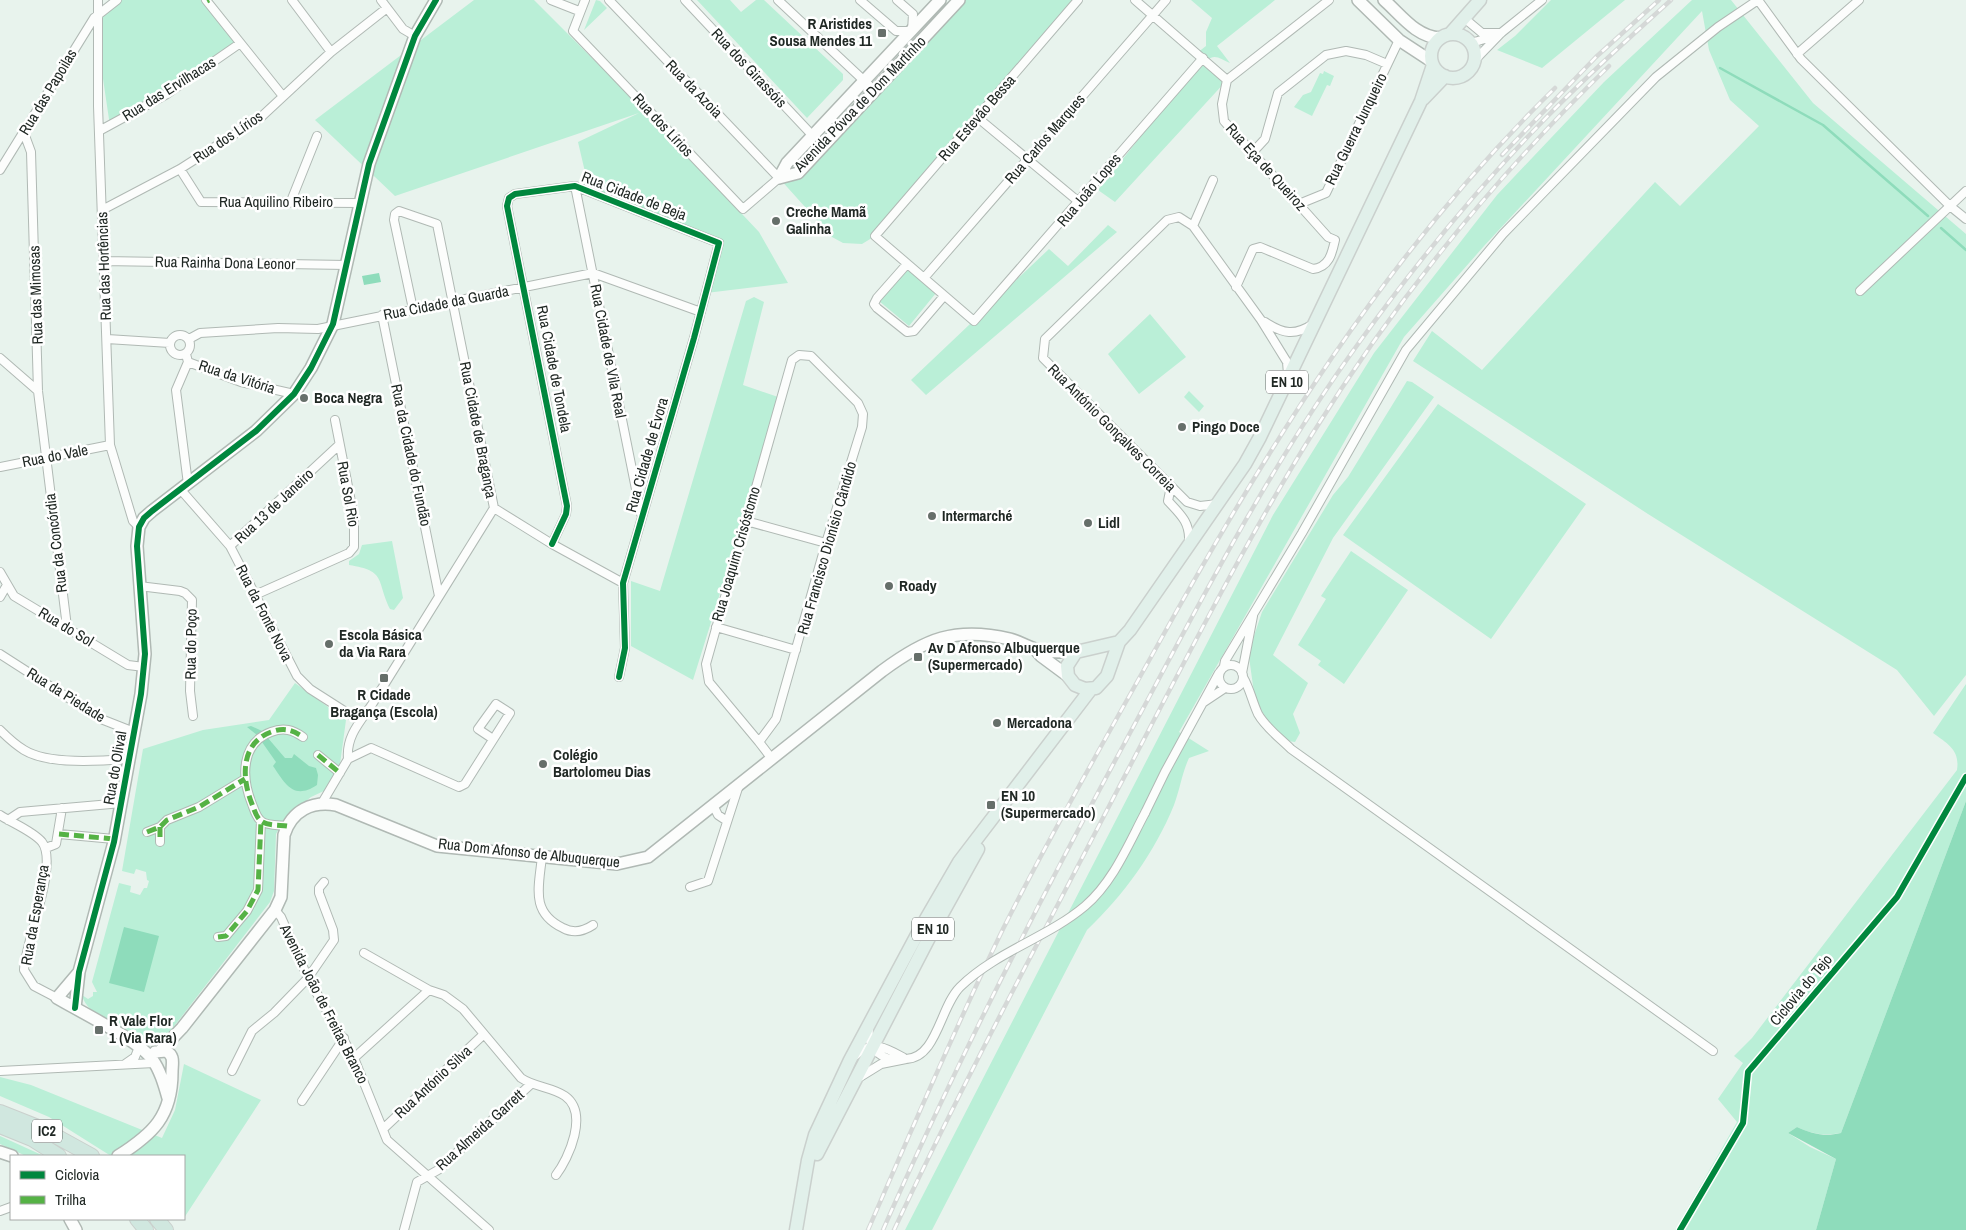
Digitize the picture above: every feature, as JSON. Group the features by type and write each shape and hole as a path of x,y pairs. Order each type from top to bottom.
{"highway":[{"name":"IC2","path":"0,1112 43,1129 90,1155"},
{"name":"IC2","path":"0,1126 32,1139 57,1155"},
{"path":"137,1220 146,1230"},
{"path":"158,1220 166,1230"}],"main road":[{"name":"EN 10","path":"796,1230 815,1135 850,1060 939,896 960,862 1067,719 1091,689 1104,680 1119,642 1130,630 1218,504 1256,444 1421,101 1432,63 1432,48 1477,5"},
{"name":"EN 10","path":"1474,61 1475,53 1469,41 1470,23 1477,5"},
{"path":"1445,36 1469,41"},
{"path":"1432,63 1445,76 1462,76 1468,72 1474,61"},
{"name":"EN 10","path":"1421,101 1445,76"},
{"path":"1081,650 1119,642"},
{"name":"EN 10","path":"1067,719 1072,706 1067,666 1081,650"},
{"path":"1081,650 1096,650 1103,656 1108,671"},
{"path":"1070,679 1080,688 1091,689"},
{"name":"EN 10","path":"803,1190 823,1138 997,814"}],"street":[{"name":"Rua das Hortências","path":"98,0 99,132 110,445 133,521 139,527"},
{"path":"97,15 117,0"},
{"path":"207,0 239,44 282,95"},
{"path":"292,0 331,52"},
{"path":"381,0 403,29 415,36"},
{"path":"139,527 144,518 256,431 294,394 311,368 333,324 369,164 415,36 436,0"},
{"path":"550,0 579,11"},
{"name":"Rua dos Lírios","path":"585,0 579,11 573,31 742,209 779,178"},
{"name":"Rua dos Girassóis","path":"685,0 813,136"},
{"path":"778,0 874,90"},
{"path":"860,0 896,31 912,31 921,40"},
{"path":"897,0 913,14 912,31"},
{"name":"Avenida Póvoa de Dom Martinho","path":"779,178 787,163 940,0"},
{"name":"Avenida Póvoa de Dom Martinho","path":"779,178 798,173 958,0"},
{"name":"Rua Estevão Bessa","path":"908,264 875,236 1078,0"},
{"path":"1135,0 1227,80 1329,0"},
{"name":"Rua Carlos Marques","path":"924,278 1166,0"},
{"path":"1358,0 1399,40 1432,63"},
{"path":"1384,0 1421,34 1445,36"},
{"path":"1474,61 1501,33 1542,0"},
{"path":"849,1089 870,1070 895,1060 913,1058 927,1048 946,1007 958,989 992,961 1085,906 1111,876 1225,661 1406,350 1503,234 1656,76 1718,27 1758,0 1797,54 1950,206 1966,219"},
{"path":"1797,54 1859,0"},
{"name":"Rua da Azoia","path":"612,1 779,178"},
{"name":"Rua dos Lírios","path":"102,210 180,169 260,118 282,95 331,52 387,8"},
{"name":"Rua das Papoilas","path":"0,170 97,15"},
{"path":"1470,23 1486,34 1501,33"},
{"path":"1469,41 1480,42 1501,33"},
{"name":"Rua Guerra Junqueiro","path":"1299,204 1326,192 1399,40"},
{"name":"Rua das Ervilhacas","path":"99,132 168,94 239,44"},
{"path":"1252,153 1264,139 1278,93 1326,55 1346,52 1374,58 1387,64"},
{"name":"Rua João Lopes","path":"944,296 974,322 1203,58"},
{"name":"Rua Eça de Queiroz","path":"1227,80 1222,104 1224,121 1328,237 1335,240 1333,254 1326,264 1313,269 1260,247 1253,249 1236,288"},
{"path":"978,118 1079,202"},
{"name":"Rua das Mimosas","path":"24,133 31,152 38,391 46,458"},
{"path":"291,201 317,136"},
{"name":"Rua Aquilino Ribeiro","path":"180,169 201,202 360,202"},
{"path":"1193,226 1213,180"},
{"name":"Rua Cidade de Beja","path":"509,198 516,194 575,186 719,243"},
{"name":"Rua Cidade de Vila Real","path":"575,186 642,516"},
{"path":"1860,291 1966,191"},
{"name":"Rua Cidade de Tondela","path":"509,198 507,206 567,506 566,514 552,544"},
{"name":"Rua Cidade de Bragança","path":"348,759 351,734 494,508 438,224 400,211 395,214 394,220 414,309"},
{"name":"Rua António Gonçalves Correia","path":"1218,504 1206,506 1193,505 1171,486 1043,358 1045,339 1167,220 1179,216 1193,226 1236,288 1262,320"},
{"name":"Rua Cidade de Évora","path":"619,677 625,648 623,583 719,243"},
{"name":"Rua Rainha Dona Leonor","path":"103,261 347,264"},
{"path":"908,264 944,296 914,331 907,332 874,304 877,298 908,264"},
{"path":"593,274 701,312"},
{"name":"Rua Cidade da Guarda","path":"189,339 200,332 278,328 318,329 333,324 593,274"},
{"name":"Rua da Cidade do Fundão","path":"382,315 440,596"},
{"path":"1262,320 1276,330 1292,334 1302,332 1314,323"},
{"path":"1262,320 1287,362 1288,379"},
{"path":"184,487 176,390 187,358 191,345 189,339 180,334 173,337 170,343 173,353 187,358"},
{"path":"107,339 125,338 170,343"},
{"name":"Rua Joaquim Crisóstomo","path":"759,742 709,682 706,664 792,360 799,356"},
{"name":"Rua Francisco Dionísio Cândido","path":"759,742 776,718 826,543 859,439 863,414 858,403 811,356 799,356"},
{"path":"0,358 38,391"},
{"name":"Rua da Vitória","path":"187,358 241,382 294,394"},
{"name":"Rua Sol Rio","path":"255,595 349,553 354,547 354,517 335,420"},
{"name":"Rua do Vale","path":"0,467 110,445"},
{"name":"Rua 13 de Janeiro","path":"230,546 339,445"},
{"name":"Rua da Concórdia","path":"46,458 66,627"},
{"path":"1171,486 1168,501 1186,519 1190,531 1189,545"},
{"name":"Rua da Fonte Nova","path":"184,487 230,546 297,676 310,689 360,721"},
{"path":"494,508 552,544 623,583"},
{"path":"746,520 826,543"},
{"name":"Rua do Olival","path":"75,1008 79,972 122,803 144,667 144,638 137,552 139,527"},
{"name":"Rua do Sol","path":"0,572 14,596 128,665 144,667"},
{"path":"0,597 7,585"},
{"name":"Rua do Poço","path":"139,586 185,592 192,600 190,691 193,716"},
{"path":"1237,688 1243,675 1252,632 1253,614"},
{"path":"716,627 796,650"},
{"name":"Rua Dom Afonso de Albuquerque","path":"322,803 336,805 437,846 617,864 632,862 648,857 882,671 910,650 933,639 952,635 994,636 1053,653 1081,650"},
{"name":"Rua Dom Afonso de Albuquerque","path":"1035,649 1070,679"},
{"name":"Rua da Piedade","path":"0,654 101,719 134,732"},
{"path":"1221,670 1232,665 1243,675 1251,690 1259,715 1270,730 1291,749 1713,1051"},
{"path":"1221,670 1219,682 1225,688"},
{"path":"1203,703 1225,688 1237,688 1252,698"},
{"path":"157,1059 275,910 281,897 284,835 287,826 294,816 306,807 322,803 348,759 370,748 462,788 510,713 496,704 478,729 493,739"},
{"path":"218,937 226,936 247,910 258,890 261,821 251,802 244,779 248,752 260,736 276,730 291,729 303,737"},
{"path":"0,730 25,751 40,756 84,760 128,759"},
{"path":"759,742 772,759"},
{"path":"318,755 340,773"},
{"path":"147,832 160,827 167,820 199,807 244,779"},
{"path":"690,887 708,881 739,785"},
{"path":"727,821 718,815 717,801 730,802 733,807"},
{"path":"0,815 8,820 20,812 122,803"},
{"path":"62,808 59,834 114,839"},
{"name":"Rua da Esperança","path":"8,820 41,840 46,848 46,874 24,970 29,981 57,998"},
{"path":"261,821 287,826"},
{"path":"160,827 160,842"},
{"name":"Rua da Esperança","path":"46,848 56,844 59,834"},
{"path":"542,856 538,896 542,911 552,923 567,930 583,931 593,925"},
{"path":"232,1071 252,1031 274,1013 308,978 334,940 333,930 319,893 319,888 324,882"},
{"name":"Avenida João de Freitas Branco","path":"275,910 281,917 308,978 354,1058 387,1140 488,1230"},
{"path":"364,953 429,990 444,995 462,1009 521,1078 531,1084 565,1096 574,1107 575,1127 573,1144 566,1163 556,1175"},
{"name":"Rua do Olival","path":"57,998 79,972"},
{"path":"354,1058 429,990"},
{"path":"57,998 139,1046 167,1069 172,1061 182,1028"},
{"path":"886,1020 884,1036 892,1050"},
{"path":"869,1024 869,1040 877,1054 895,1060"},
{"name":"Rua António Silva","path":"382,1129 483,1035"},
{"path":"302,1101 344,1038"},
{"path":"125,1064 135,1057 139,1046"},
{"path":"850,1060 858,1052 872,1046 885,1047 906,1059"},
{"path":"0,1071 125,1064 138,1066 169,1052 172,1061 172,1082 160,1123 147,1136 119,1155"},
{"path":"157,1059 168,1098"},
{"name":"Rua Almeida Garrett","path":"404,1230 417,1182 438,1170 531,1084"}],"shaded area":[{"path":"121,0 205,0 239,44 110,126 94,18"},
{"path":"474,0 534,0 645,111 759,232 788,283 706,293 719,243 589,189 578,142 639,113 395,196 315,120"},
{"path":"596,0 600,1 607,8 584,30"},
{"path":"697,0 730,0 741,12 756,0 764,0 843,74 843,80 807,118"},
{"path":"958,0 1080,0 875,236 862,244 843,243 832,237 779,178 798,173"},
{"path":"1191,0 1275,0 1217,46 1230,63 1215,57 1206,61 1197,53 1206,46 1206,32 1212,18"},
{"path":"1551,0 1625,0 1542,68 1497,50 1515,36"},
{"path":"1692,0 1731,0 1813,103 1966,234 1966,675 1934,716 1897,670 1648,514 1413,361 1432,331 1482,370 1655,182 1680,206 1759,126 1730,100 1709,50 1702,11 1484,246 1404,337 1179,732 1209,751 1189,758 1174,805 1148,856 1113,903 1087,930 932,1230 905,1230 1273,515 1374,353 1497,195 1604,82"},
{"path":"1201,61 1227,80 1115,202 1098,190"},
{"path":"1324,71 1334,76 1330,86 1327,85 1312,116 1294,107 1303,95 1311,92 1320,73 1323,74"},
{"path":"1108,225 1117,232 926,395 911,380 1049,249 1068,266"},
{"path":"906,268 936,293 909,326 879,301"},
{"path":"379,273 381,282 364,285 362,276"},
{"path":"754,297 764,302 743,385 781,398 693,680 631,646 631,581 660,591 746,301"},
{"path":"1150,314 1186,357 1139,394 1108,354"},
{"path":"1407,381 1412,382 1434,397 1333,538 1273,655 1308,683 1293,714 1300,733 1295,742 1288,741 1268,721 1255,700 1249,657 1254,636 1262,612 1333,495 1348,477"},
{"path":"1189,391 1204,406 1199,412 1184,397"},
{"path":"1438,404 1586,504 1491,639 1343,535"},
{"path":"392,541 403,598 394,610 390,609 381,584 375,574 361,567 349,565 349,561 359,554 362,545"},
{"path":"1351,551 1408,590 1344,684 1318,665 1321,661 1298,645 1326,599 1321,596"},
{"path":"295,683 346,720 340,764 326,790 311,797 284,819 276,834 274,891 270,902 162,1042 151,1045 124,1030 127,1024 121,1021 118,1025 91,1010 82,995 88,999 93,996 93,992 97,992 92,982 119,883 131,886 130,892 140,895 144,888 147,888 149,881 147,880 146,872 136,869 134,874 122,871 143,749 203,730 269,720"},
{"path":"1966,684 1966,801 1841,1133 1818,1134 1797,1127 1788,1133 1810,1147 1836,1159 1816,1230 1675,1230 1737,1122 1718,1099 1743,1063 1734,1056 1752,1038 1957,770 1955,752 1933,733"},
{"path":"251,726 262,731 285,758 292,758 294,754 309,766 316,768 318,775 317,785 302,791 296,791 286,784 273,766 276,762 257,735 247,727"},
{"path":"1966,801 1966,1230 1816,1230 1836,1159 1788,1133 1797,1127 1819,1134 1841,1133"},
{"path":"124,927 159,936 144,992 109,983"},
{"path":"184,1064 261,1100 185,1216 185,1155 109,1155 49,1117 0,1096 0,1077 31,1085 162,1138 175,1110"},
{"path":"0,1136 42,1155 24,1155 0,1144"}],"waterway":[{"path":"1720,68 1823,125 1928,216"},
{"path":"1941,228 1966,250"}],"railway":[{"path":"1502,155 1596,57 1659,0"},
{"path":"883,1230 968,1046 1059,866 1205,592 1293,441 1379,315 1469,202 1517,148 1558,106 1671,0"},
{"path":"894,1230 976,1063 1189,654 1260,522 1311,436 1377,337 1449,242 1527,151 1609,66"},
{"path":"868,1230 934,1079 1003,929 1094,758 1239,504 1284,430 1382,287 1493,152 1555,88"}],"marked path":[{"path":"287,826 267,824 261,821 254,811 246,783 246,762 254,744 261,737 271,732 288,730 303,737"},
{"path":"318,755 340,773"},
{"path":"147,832 160,827 167,820 199,807 245,779"},
{"path":"218,937 226,936 247,911 258,890 261,821"},
{"path":"160,827 160,842"},
{"path":"59,834 114,839"}],"cycle path":[{"path":"75,1008 79,972 114,842 141,694 145,654 137,546 139,527 144,518 152,511 256,431 294,394 311,368 333,324 369,164 415,36 436,0"},
{"path":"552,544 566,514 567,506 507,206 509,198 515,194 575,186 719,243 694,338 623,583 625,648 619,677"},
{"name":"Ciclovia do Tejo","path":"1680,1230 1743,1123 1748,1072 1897,897 1966,777"}],"place":[{"name":"R Aristides Sousa Mendes 11","path":"882,33"},
{"name":"Creche Mamã Galinha","path":"776,221"},
{"name":"Boca Negra","path":"304,398"},
{"name":"Pingo Doce","path":"1182,427"},
{"name":"Intermarché","path":"932,516"},
{"name":"Lidl","path":"1088,523"},
{"name":"Roady","path":"889,586"},
{"name":"Escola Básica da Via Rara","path":"329,644"},
{"name":"Av D Afonso Albuquerque (Supermercado)","path":"918,657"},
{"name":"R Cidade Bragança (Escola)","path":"384,678"},
{"name":"Mercadona","path":"997,723"},
{"name":"Colégio Bartolomeu Dias","path":"543,764"},
{"name":"EN 10 (Supermercado)","path":"991,805"},
{"name":"R Vale Flor 1 (Via Rara)","path":"99,1030"}]}
